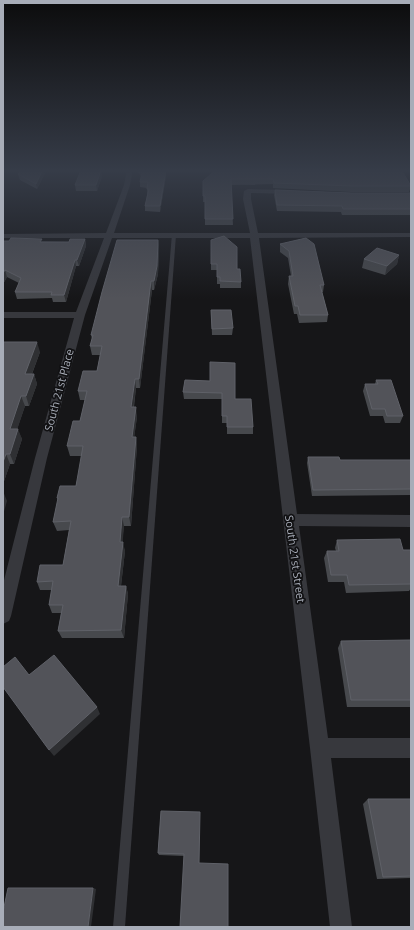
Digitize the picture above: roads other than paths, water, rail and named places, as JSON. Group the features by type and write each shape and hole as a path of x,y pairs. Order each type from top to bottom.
{"street":[{"name":"South 21st Place","path":"3,616 41,458 80,315 117,212"},
{"name":"South 21st Street","path":"250,212 254,234 320,748 341,927"},
{"path":"3,236 411,234"},
{"path":"3,315 80,315"},
{"path":"290,520 411,521"},
{"path":"320,748 411,748"}],"lane":[{"path":"119,927 174,235"}]}
